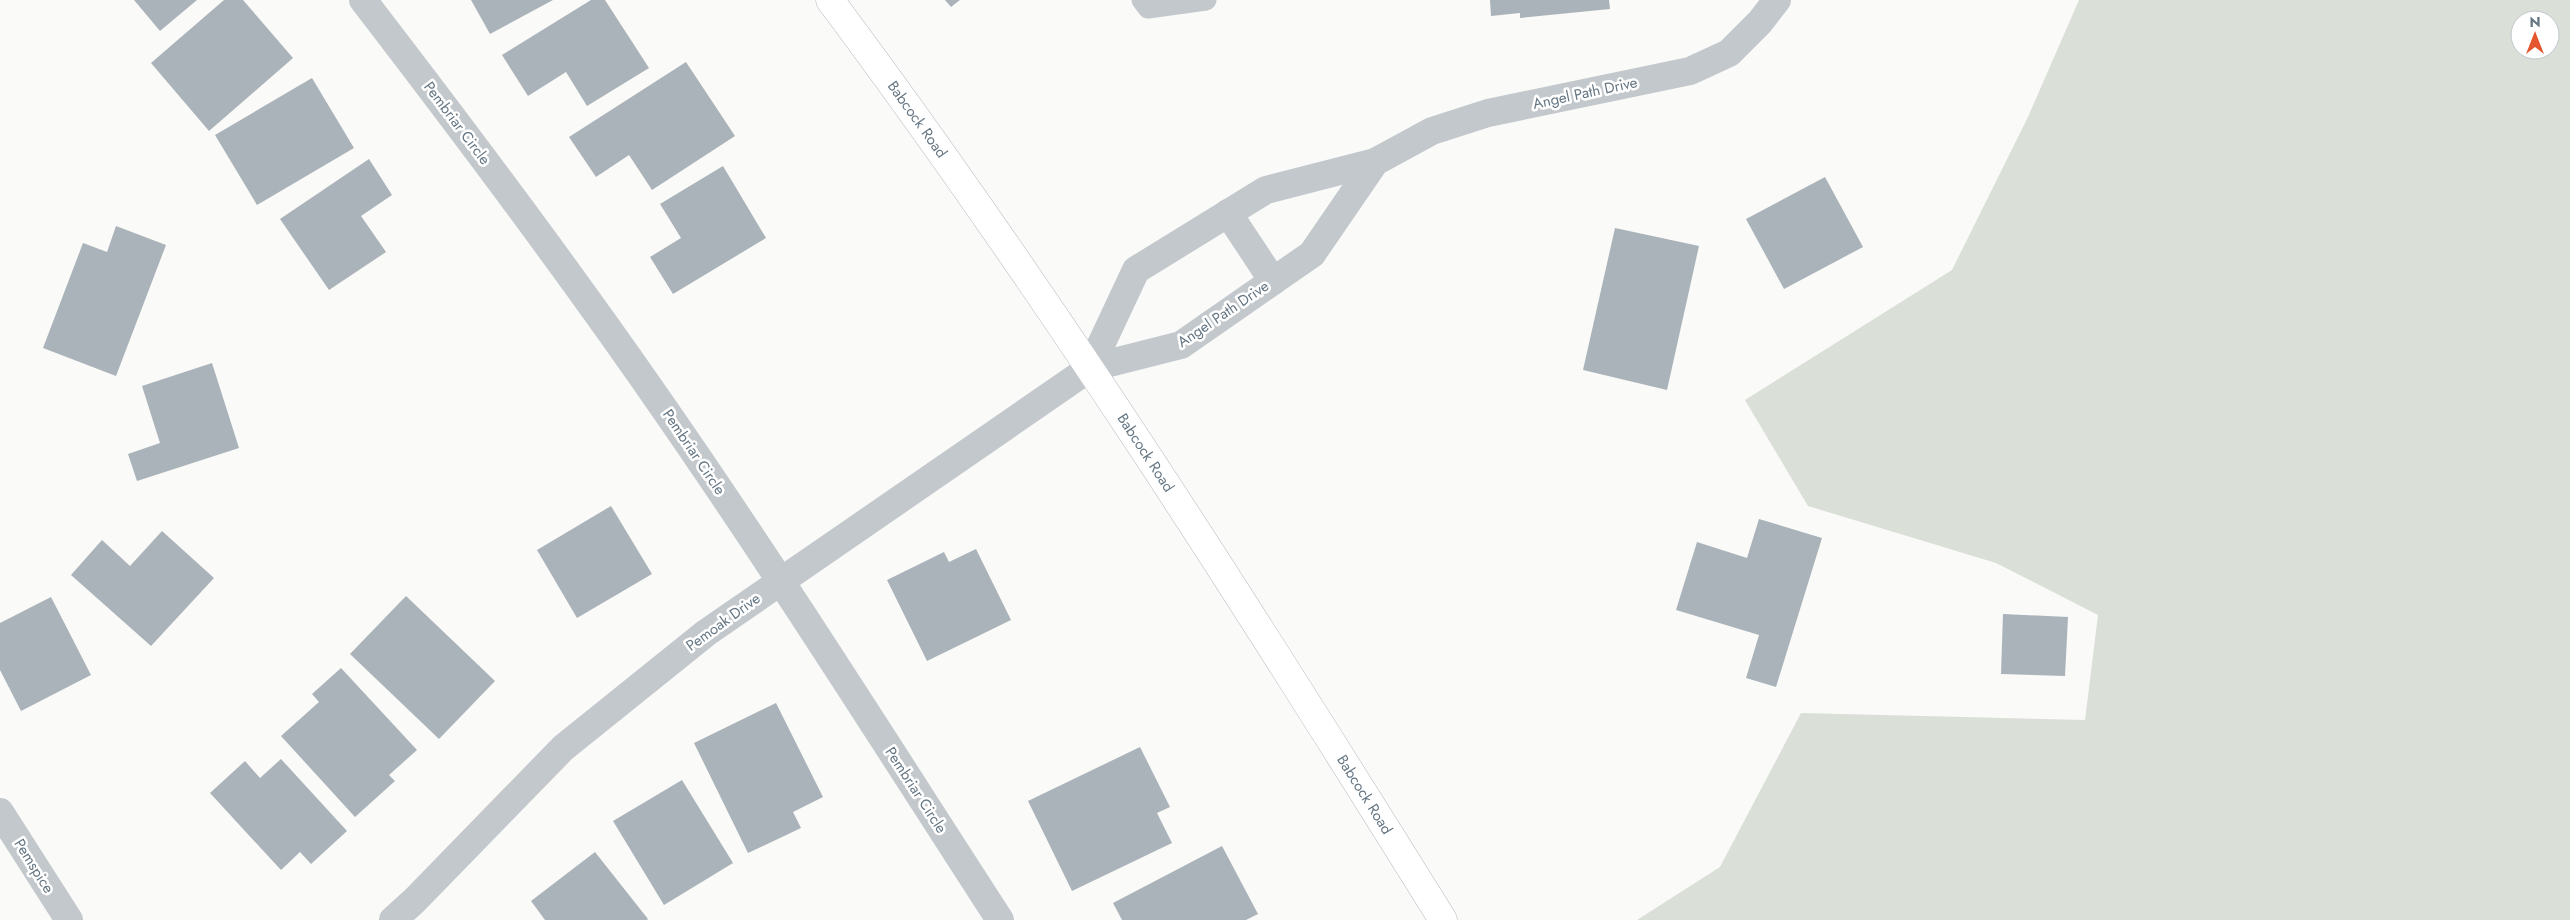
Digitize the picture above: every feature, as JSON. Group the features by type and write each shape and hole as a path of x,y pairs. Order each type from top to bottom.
{"main road":[{"name":"Babcock Road","path":"830,0 998,231 1090,368 1242,598 1443,920"}],"street":[{"name":"Pembriar Circle","path":"364,0 519,204 655,394 781,580 1000,920"},
{"name":"Angel Path Drive","path":"1090,368 1136,270 1266,190 1375,162 1432,130 1488,113 1690,71 1729,53 1760,22 1777,0"},
{"name":"Angel Path Drive","path":"1090,368 1181,346 1312,254 1375,162"},
{"path":"1228,213 1273,281"},
{"name":"Pemoak Drive","path":"393,920 414,901 563,748 706,633 1090,368"},
{"name":"Pemspice","path":"0,812 69,920"}],"lane":[{"path":"1142,0 1148,8 1206,0"}],"shaded area":[{"path":"2079,0 2570,0 2570,920 1637,920 1720,867 1801,713 2085,720 2098,615 1996,563 1808,506 1745,400 1952,270 2028,117"}],"building":[{"path":"134,0 197,0 160,31"},
{"path":"224,0 243,0 293,58 209,131 151,63"},
{"path":"471,0 553,0 490,34"},
{"path":"591,0 605,0 649,68 587,106 566,72 528,96 502,55"},
{"path":"945,0 960,0 951,7"},
{"path":"1490,0 1609,0 1610,9 1520,18 1520,13 1491,16"},
{"path":"686,62 735,136 652,190 629,155 596,177 569,137"},
{"path":"312,78 354,148 257,205 215,135"},
{"path":"369,159 392,195 361,216 386,252 329,290 280,219"},
{"path":"723,166 766,238 673,294 650,257 681,238 660,204"},
{"path":"1825,177 1863,247 1784,289 1746,219"},
{"path":"116,226 166,245 116,376 43,348 83,243 107,252"},
{"path":"1615,228 1699,246 1667,390 1583,370"},
{"path":"212,363 239,448 137,481 128,454 160,443 142,386"},
{"path":"611,506 652,574 577,618 537,550"},
{"path":"1759,519 1822,538 1776,687 1746,678 1759,635 1676,610 1697,542 1747,558"},
{"path":"162,531 214,578 151,646 71,575 102,540 130,566"},
{"path":"976,549 1011,620 927,661 887,580 944,552 949,562"},
{"path":"406,596 495,681 439,739 350,654"},
{"path":"51,597 91,675 21,711 0,670 0,623"},
{"path":"2003,614 2068,617 2065,676 2001,674"},
{"path":"341,668 417,750 389,775 395,781 355,817 281,736 319,702 312,694"},
{"path":"776,703 823,797 793,812 801,828 748,853 694,743"},
{"path":"1140,747 1170,807 1157,813 1172,843 1072,891 1028,801"},
{"path":"281,759 347,831 311,864 300,852 281,870 210,793 245,761 260,778"},
{"path":"682,780 733,863 664,905 613,821"},
{"path":"1222,846 1258,914 1246,920 1122,920 1113,903"},
{"path":"595,852 647,920 545,920 531,901"}]}
